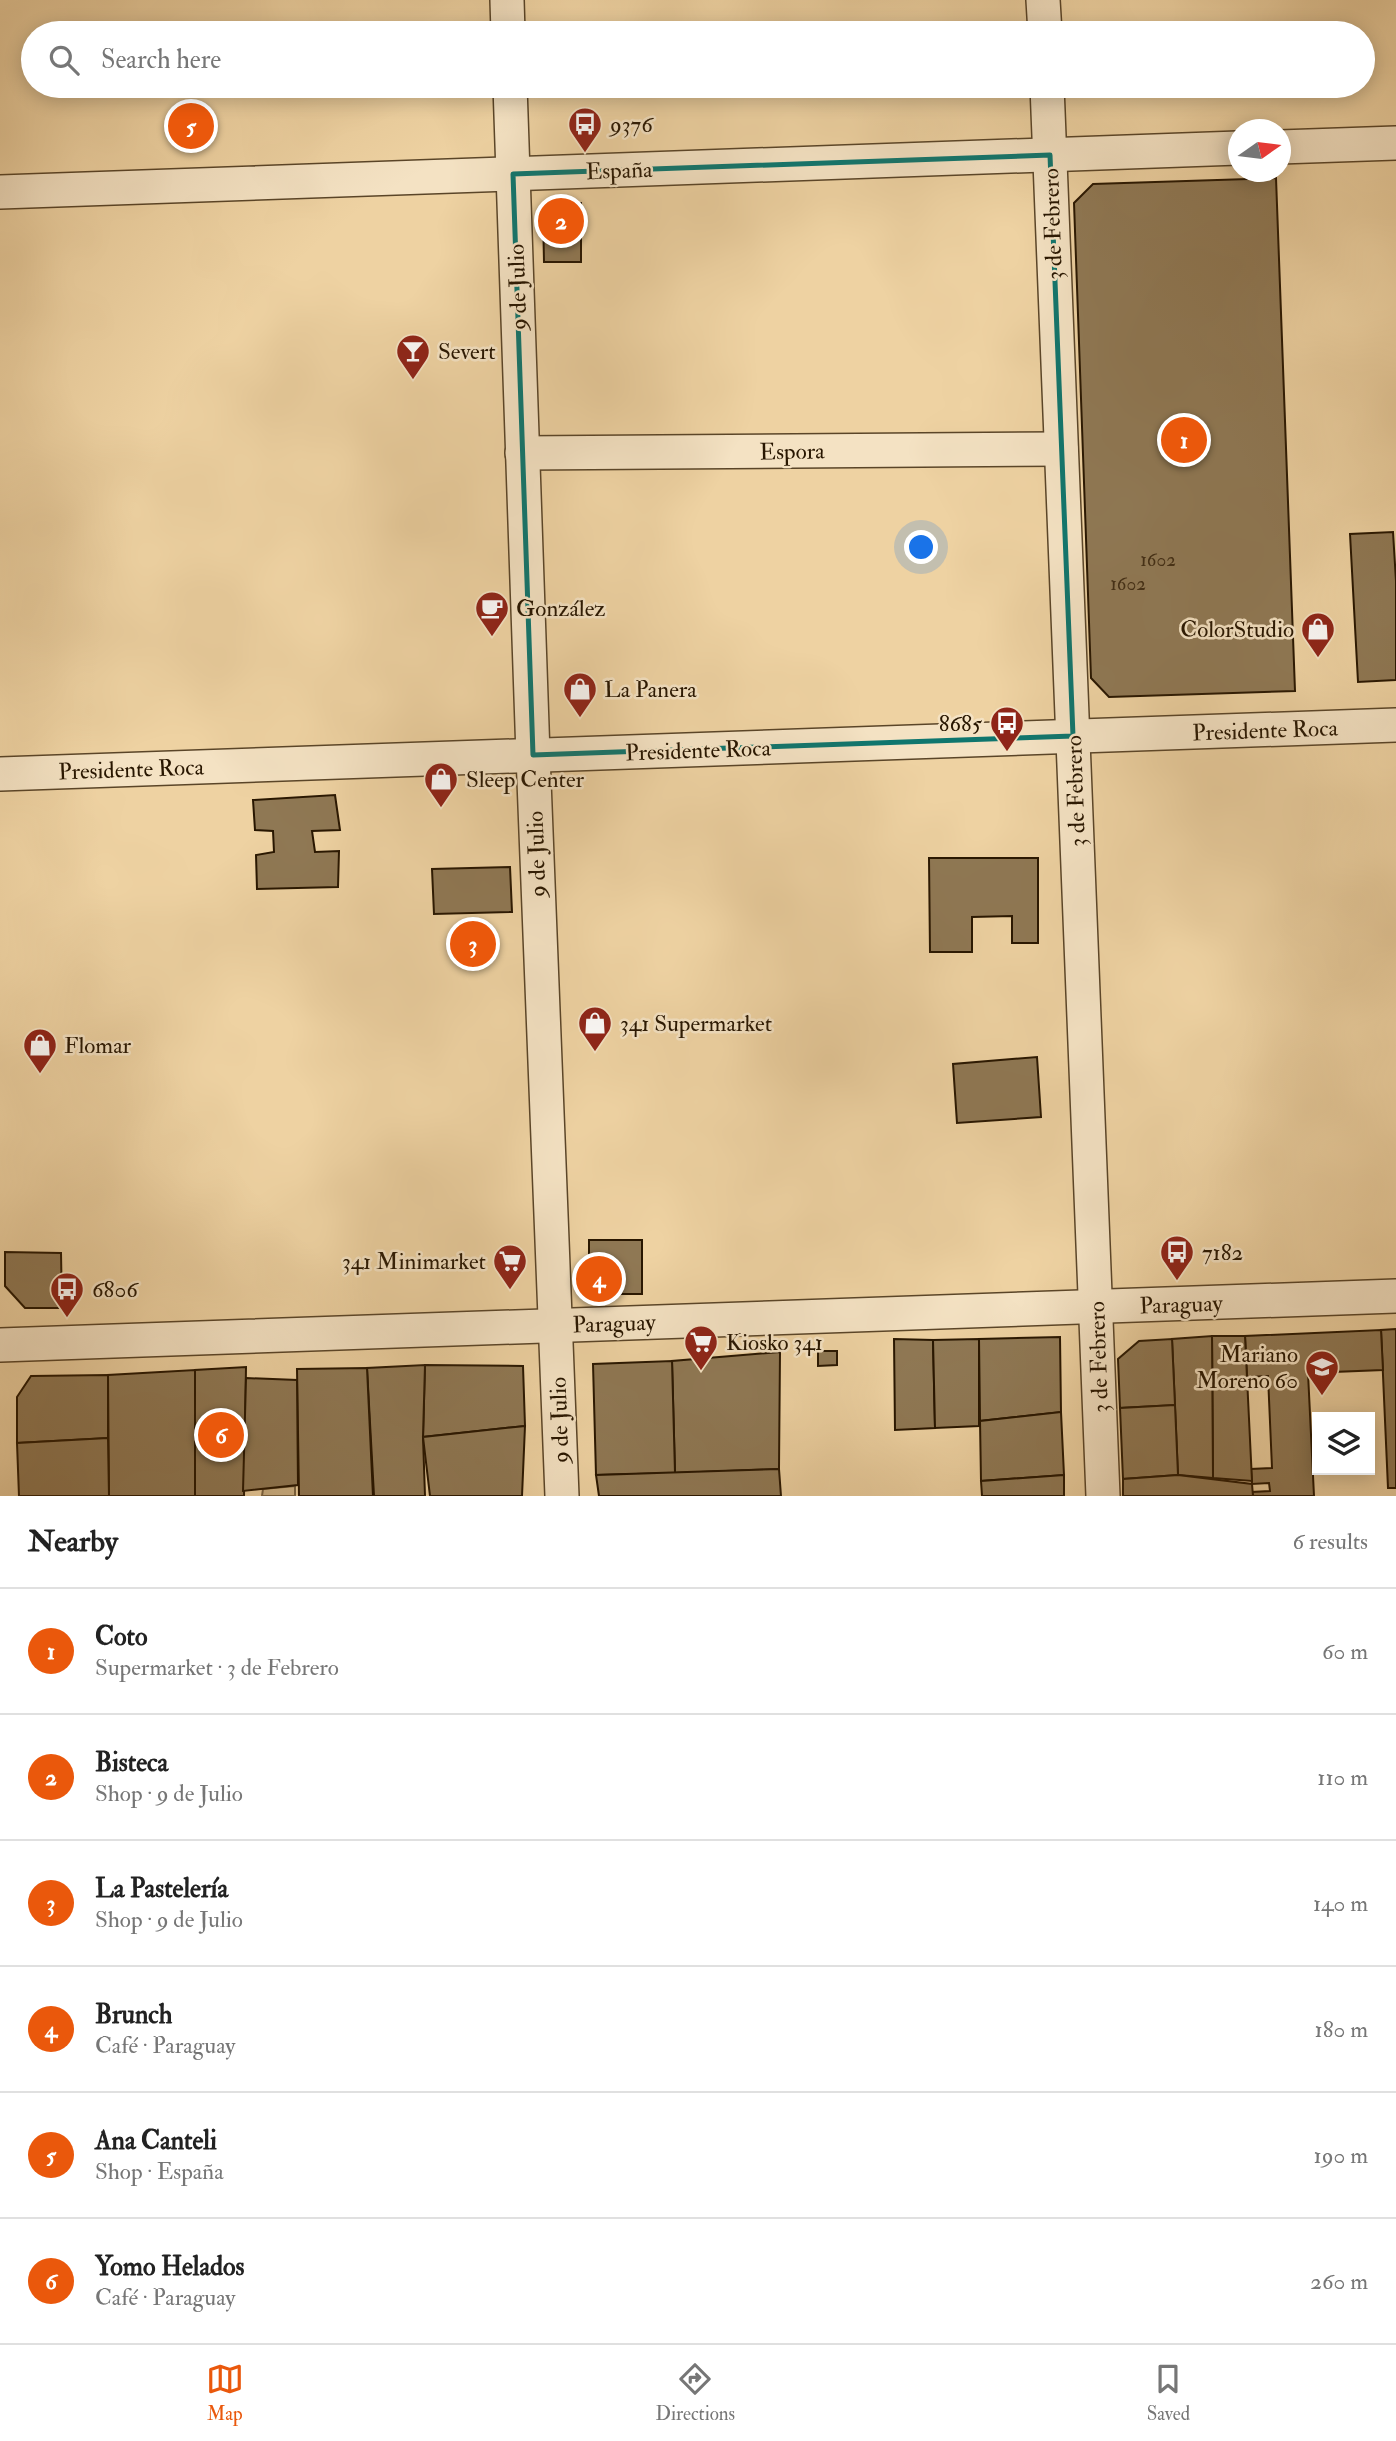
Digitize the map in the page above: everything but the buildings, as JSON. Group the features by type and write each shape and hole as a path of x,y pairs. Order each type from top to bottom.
{"street":[{"path":"507,0 508,21"},
{"path":"1044,0 1045,21"},
{"name":"9 de Julio","path":"510,98 562,1496"},
{"name":"3 de Febrero","path":"1048,98 1103,1496"},
{"path":"1291,147 1396,143"},
{"name":"España","path":"0,192 1228,148"},
{"name":"Espora","path":"522,453 1061,449"},
{"name":"Presidente Roca","path":"0,774 1396,725"},
{"name":"Paraguay","path":"0,1345 1396,1296"}],"highlighted area":[{"path":"1050,155 1073,736 533,755 513,174"}],"shaded area":[{"path":"295,1486 295,1496 262,1496 263,1489"}],"place":[{"name":"Ana Canteli","path":"191,126"},
{"name":"9376","path":"585,154"},
{"name":"Bisteca","path":"561,221"},
{"name":"Severt","path":"413,381"},
{"name":"Coto","path":"1184,440"},
{"name":"González","path":"492,638"},
{"name":"ColorStudio","path":"1318,659"},
{"name":"La Panera","path":"580,719"},
{"name":"8685","path":"1007,753"},
{"name":"Sleep Center","path":"441,809"},
{"name":"La Pastelería","path":"473,944"},
{"name":"341 Supermarket","path":"595,1053"},
{"name":"Flomar","path":"40,1075"},
{"name":"Brunch","path":"599,1279"},
{"name":"7182","path":"1177,1282"},
{"name":"341 Minimarket","path":"510,1291"},
{"name":"6806","path":"67,1319"},
{"name":"Kiosko 341","path":"701,1372"},
{"name":"Mariano Moreno 60","path":"1322,1397"},
{"name":"Yomo Helados","path":"221,1435"}]}
